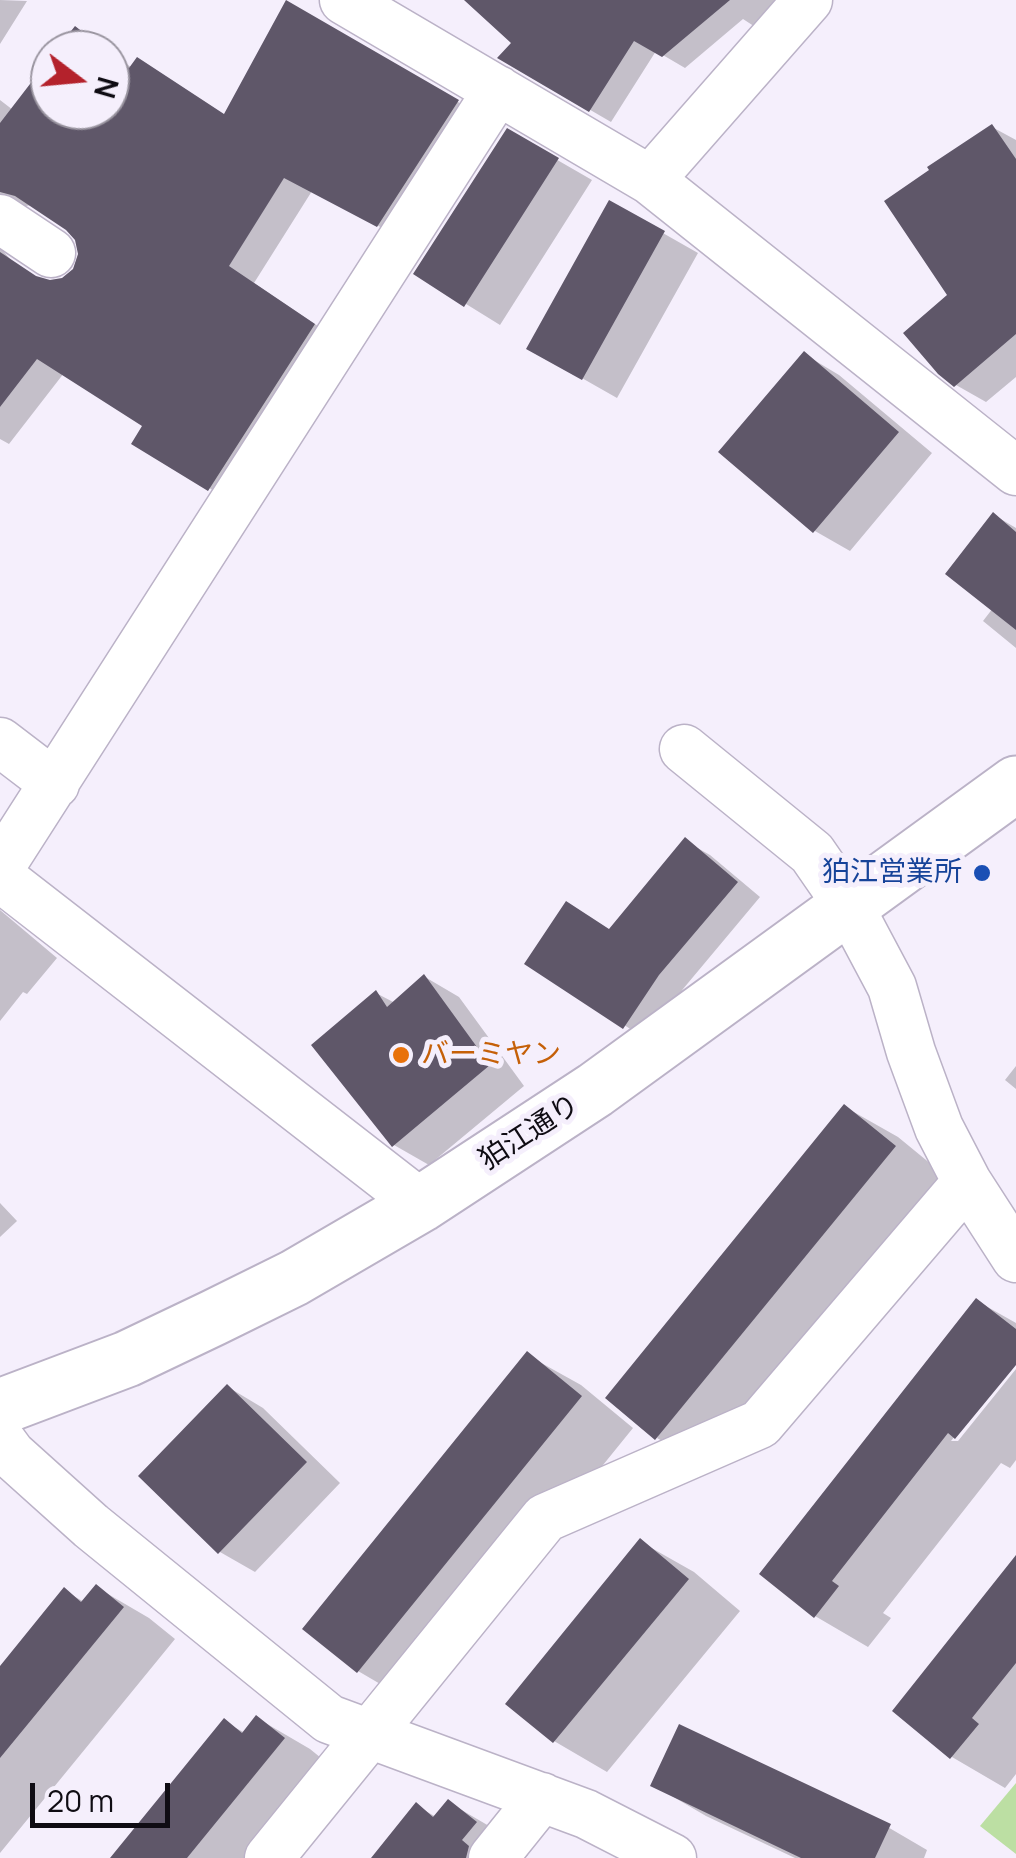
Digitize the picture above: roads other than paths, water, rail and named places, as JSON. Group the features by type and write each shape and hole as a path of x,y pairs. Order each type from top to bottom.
{"main road":[{"name":"狛江通り","path":"0,1407 127,1360 294,1278 420,1204 595,1090 1016,784"}],"street":[{"path":"344,0 650,180 1016,471"},
{"path":"650,180 808,0"},
{"path":"0,867 498,90"},
{"path":"0,218 51,254"},
{"path":"0,742 55,784"},
{"path":"684,749 812,853 850,908 892,987 939,1128 967,1182 1016,1258"},
{"path":"0,877 420,1204"},
{"path":"269,1858 546,1518 760,1424 967,1182"},
{"path":"0,1440 90,1526 330,1719 586,1814 672,1858"},
{"path":"494,1858 542,1797"}],"place":[{"name":"狛江営業所","path":"982,873"},
{"name":"バーミヤン","path":"401,1055"}]}
